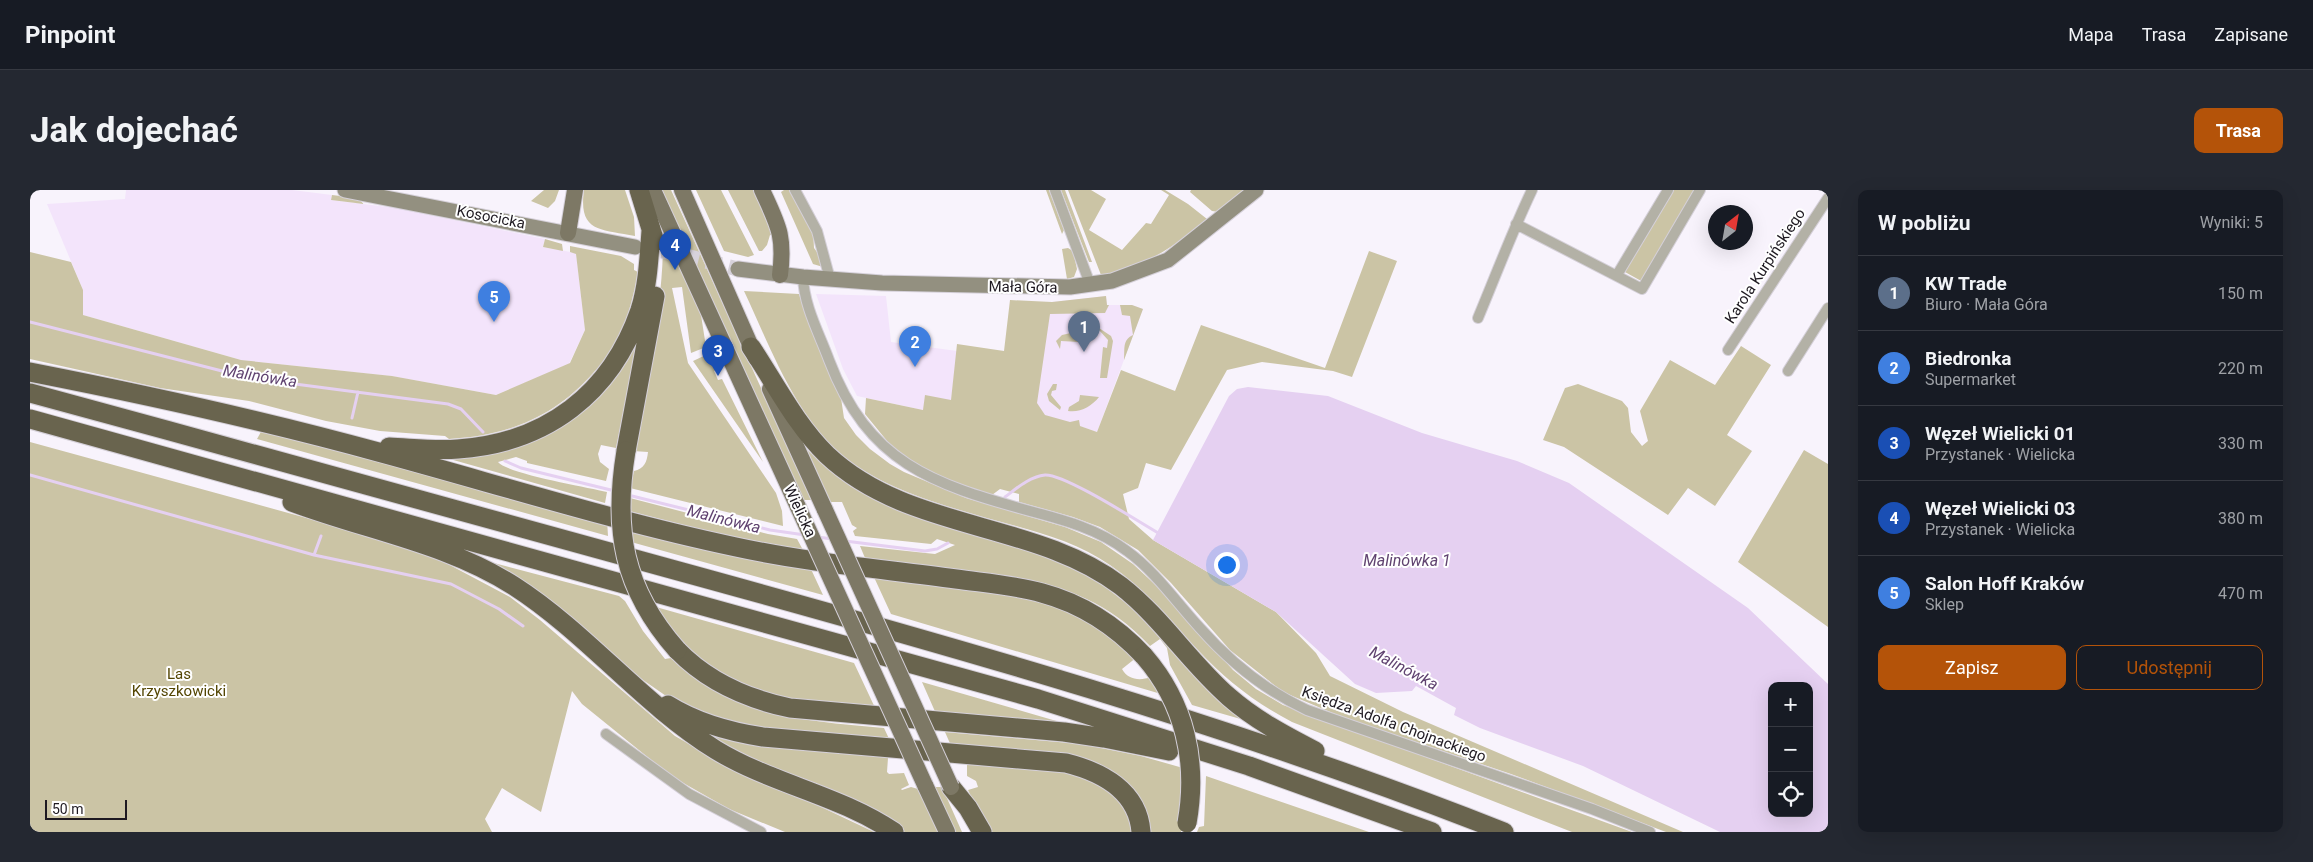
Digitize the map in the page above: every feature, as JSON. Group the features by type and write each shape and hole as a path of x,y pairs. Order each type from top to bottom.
{"highway":[{"path":"639,190 657,256 655,291 626,451 620,504 620,524 628,566 644,605 660,630 677,650 698,669 724,686 752,698 782,707 816,712 1064,732 1249,766"},
{"path":"329,438 390,447 458,449 482,446 524,435 562,417 580,403 607,375 626,344 640,309 645,288 651,231"},
{"path":"751,347 814,441 844,468 879,490 904,502 945,517 1060,552 1099,571 1121,586 1139,602 1207,675 1247,712 1299,743 1380,784"},
{"path":"30,372 203,408 329,438 643,525 739,548 792,558 963,580 1042,593 1073,604 1117,629 1144,656 1163,679 1170,692 1188,744 1192,788 1186,828"},
{"path":"30,393 999,661 1203,723 1380,784 1504,832"},
{"path":"30,419 938,670 1101,718 1249,766 1432,832"},
{"path":"215,470 306,507 423,544 487,570 542,606 669,716 718,751 769,776 864,814 894,832"},
{"path":"625,677 687,715 741,734 824,744 897,748 1066,763 1083,767 1110,780 1121,789 1137,812 1142,832"},
{"path":"951,787 968,808 982,832"}],"main road":[{"path":"568,233 575,190"},
{"name":"Wielicka","path":"653,190 947,832"},
{"name":"Wielicka","path":"682,190 751,347 971,832"},
{"path":"762,190 781,234 783,251 780,274"}],"street":[{"name":"Kosocicka","path":"345,190 635,247"},
{"path":"796,190 818,231 830,279"},
{"path":"1055,190 1090,284"},
{"name":"Mała Góra","path":"738,268 803,277 882,284 982,287 1070,287 1090,284 1118,279 1168,260 1256,190"},
{"path":"1478,318 1516,224 1532,190"},
{"path":"1617,275 1668,190"},
{"path":"1516,224 1642,289 1700,190"},
{"name":"Karola Kurpińskiego","path":"1728,350 1828,198"},
{"name":"Księdza Adolfa Chojnackiego","path":"803,277 806,298 836,378 851,407 876,438 903,463 942,483 1003,504 1071,522 1109,539 1129,552 1166,588 1200,628 1245,673 1282,699 1307,710 1592,809 1650,832"},
{"path":"1788,371 1828,308"},
{"path":"606,734 688,794 761,832"}],"shaded area":[{"path":"126,190 292,190 332,195 331,200 396,208 545,239 543,247 576,253 585,330 569,364 496,395 391,376 241,360 83,315 83,290 47,204 125,199"},
{"path":"816,294 886,296 891,342 957,351 951,401 923,410 857,396 843,369"},
{"path":"1106,296 1107,305 1132,305 1143,309 1097,432 1065,421 1031,416 1052,302"}],"green space":[{"path":"544,190 559,190 555,201 548,208 531,201"},
{"path":"584,190 625,190 634,217 635,236 602,230 589,222 583,204"},
{"path":"662,190 671,190 812,500 804,500"},
{"path":"696,190 721,190 754,255 748,257 724,251"},
{"path":"728,190 754,190 772,235 770,235 767,245 762,251 759,251"},
{"path":"792,190 813,230 814,248 822,259 823,267 813,264 781,192"},
{"path":"1046,190 1049,190 1064,230 1062,234"},
{"path":"1061,190 1065,190 1092,262 1089,262"},
{"path":"1068,190 1091,190 1106,199 1089,230 1122,250 1146,223 1151,224 1169,195 1161,190 1165,190 1188,204 1207,219 1171,247 1145,261 1116,272 1101,275"},
{"path":"1191,190 1247,190 1219,212 1212,211 1190,192"},
{"path":"1673,190 1696,190 1643,282 1625,272"},
{"path":"332,195 357,198 364,204 331,200"},
{"path":"663,227 697,301 701,315 706,347 691,353 682,287 672,288 688,363 776,493 782,511 783,526 630,488 634,471 640,469 644,464 648,452 633,451 658,312 663,255"},
{"path":"545,239 562,244 563,251 543,247"},
{"path":"570,246 621,256 634,264 634,270 638,272 631,303 621,333 608,357 579,388 563,401 529,421 491,434 449,439 445,436 380,431 326,421 249,401 160,388 30,359 30,252 71,262 83,290 83,315 241,360 392,376 496,395 570,363 585,330 576,254 570,252"},
{"path":"1068,248 1073,251 1077,269 1074,277 1067,279 1062,249"},
{"path":"1369,251 1397,261 1352,377 1333,371 1262,362 1227,370 1171,470 1146,463 1138,488 1123,494 1129,519 1153,540 1276,612 1316,653 1330,676 1403,712 1683,832 1666,832 1511,774 1342,717 1283,692 1230,650 1171,583 1138,550 1100,527 1073,517 1019,502 1019,494 1000,489 992,495 927,472 892,447 865,414 866,398 923,410 925,395 951,400 957,344 1004,351 1010,300 1052,302 1106,296 1107,305 1109,305 1105,313 1050,314 1037,403 1045,415 1070,422 1079,420 1080,426 1097,432 1121,370 1175,391 1201,325 1325,368"},
{"path":"744,291 799,294 809,324 841,398 844,418 856,435 870,449 904,472 966,498 1065,527 1101,542 1133,564 1161,590 1233,670 1256,689 1283,705 1632,832 1572,832 1292,722 1265,707 1230,680 1208,660 1145,594 1122,574 1096,556 1049,536 965,512 912,494 863,470 830,444 800,404 775,359"},
{"path":"1120,305 1132,305 1143,309 1124,360 1124,349 1127,339 1133,335 1130,316 1122,315"},
{"path":"1099,328 1111,336 1113,341 1107,378 1100,378 1103,347 1107,348 1108,340"},
{"path":"1088,329 1080,337 1079,342 1061,341 1060,349 1056,341 1062,335"},
{"path":"639,337 616,448 601,445 598,454 600,462 609,469 606,481 527,463 527,461 516,457 498,462 516,471 607,492 605,503 432,454 530,440"},
{"path":"1741,346 1771,365 1727,435 1752,451 1715,506 1688,488 1668,515 1564,447 1543,440 1565,388 1578,384 1622,401 1628,408 1631,432 1642,446 1648,441 1640,411 1670,360 1715,385"},
{"path":"708,354 717,369 714,371 718,380 722,379 763,462 693,361"},
{"path":"1053,384 1057,384 1056,390 1052,391 1051,395 1061,407 1060,410 1049,401 1047,394"},
{"path":"1080,395 1099,397 1085,408 1077,411 1068,411 1069,407 1079,401"},
{"path":"262,430 607,520 608,536 257,439"},
{"name":"Las Krzyszkowicki","path":"30,442 343,528 429,554 510,597 540,620 675,736 743,775 819,806 874,832 785,832 729,809 671,776 582,704 572,691 541,812 502,788 485,819 492,832 30,832"},
{"path":"807,450 850,486 885,504 1052,558 1092,577 1130,606 1244,720 1192,705 1170,665 1167,648 1160,639 1150,646 1130,627 1110,612 1090,601 1046,585 1023,580 865,558 860,546 935,554 955,545 937,539 931,544 855,536 853,531 857,528 852,525 842,502 830,502"},
{"path":"1804,450 1828,464 1828,627 1738,562"},
{"path":"630,498 768,534 797,539 803,550 715,533 629,511"},
{"path":"630,527 810,567 823,595 631,542"},
{"path":"494,563 619,596 625,601 643,631 665,659 671,658 695,678 720,693 745,704 797,718 884,728 891,743 778,733 723,722 669,698 630,671"},
{"path":"873,575 1016,594 1082,615 1137,657 1122,669 1125,673 1135,679 1151,677 1161,694 891,614"},
{"path":"656,607 854,663 877,712 809,704 740,686 720,676 695,658 677,637"},
{"path":"922,682 1077,727 937,716"},
{"path":"945,732 1081,744 1141,756 1183,768 1181,832 1148,832 1125,785 952,748"},
{"path":"702,733 896,755 898,758 888,758 887,772 889,774 904,773 909,785 902,790 911,787 918,789 939,832 904,832 890,822 781,773"},
{"path":"959,763 1048,767 1086,776 1121,799 1135,832 987,832 968,790 978,787 976,781 967,776 967,764"},
{"path":"1206,776 1369,832 1197,832 1199,827 1204,826"},
{"path":"935,787 942,787 962,832 956,832"}],"water":[{"name":"Malinówka 1","path":"1248,387 1328,396 1422,433 1517,461 1569,483 1748,608 1828,684 1828,832 1720,832 1583,766 1480,728 1454,715 1456,708 1416,686 1412,691 1376,693 1355,684 1276,612 1153,540 1229,396 1237,389"}],"waterway":[{"name":"Malinówka","path":"30,322 226,372 272,381 448,404 461,409 483,432"},
{"path":"352,418 358,392"},
{"name":"Malinówka","path":"505,461 521,468 615,491"},
{"path":"30,475 314,555 321,536"},
{"name":"Malinówka","path":"1005,497 1034,478 1045,475 1055,477 1085,490 1160,534"},
{"name":"Malinówka","path":"628,495 770,530 805,535"},
{"name":"Malinówka","path":"818,537 832,539"},
{"name":"Malinówka","path":"845,541 925,551 937,549 948,543"},
{"path":"314,555 451,584 499,609 523,626"}],"tunnel":[{"path":"639,247 674,253 738,269"}],"place":[{"name":"Węzeł Wielicki 03","path":"675,270"},
{"name":"Salon Hoff Kraków","path":"494,322"},
{"name":"KW Trade","path":"1084,352"},
{"name":"Biedronka","path":"915,367"},
{"name":"Węzeł Wielicki 01","path":"718,376"}]}
